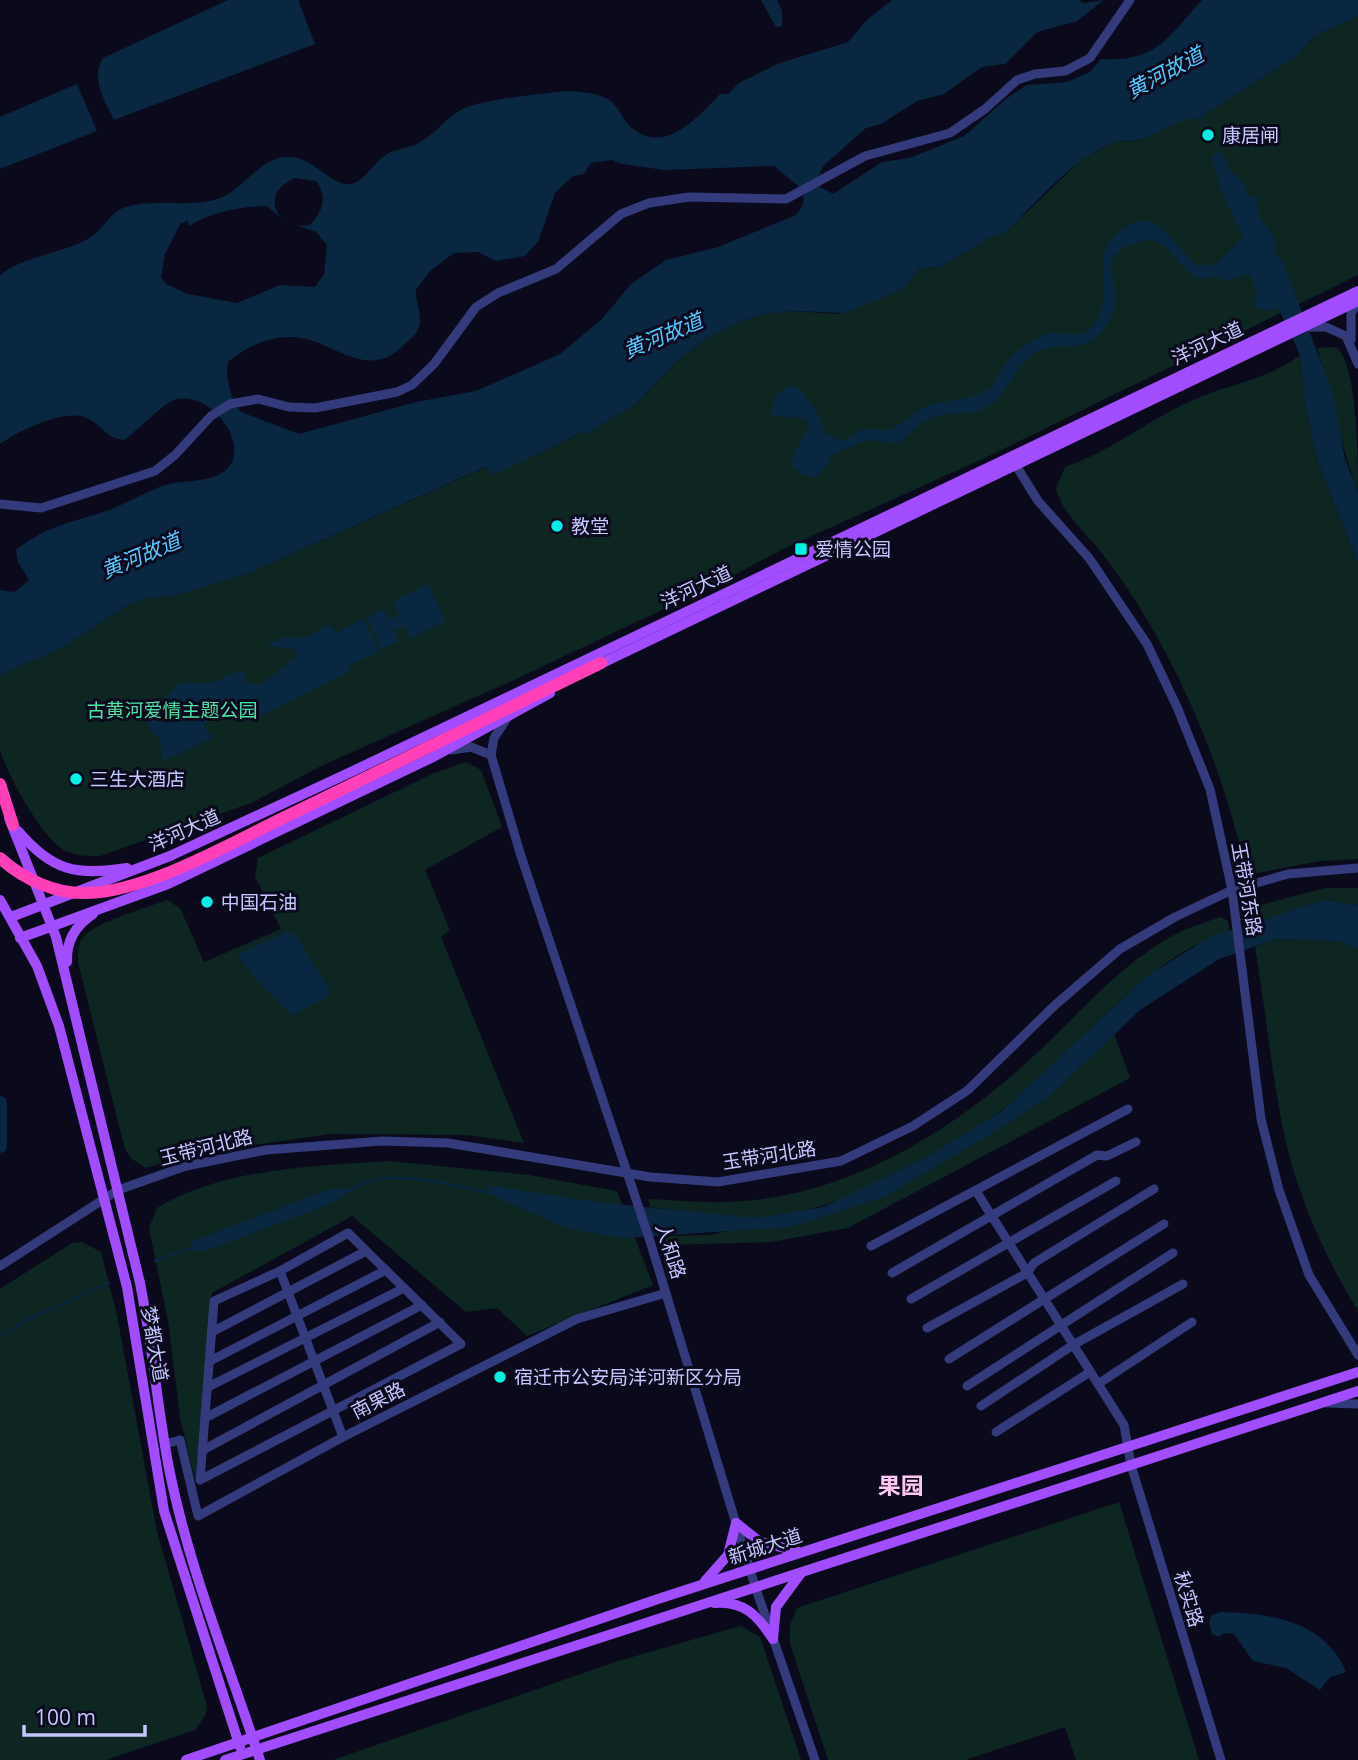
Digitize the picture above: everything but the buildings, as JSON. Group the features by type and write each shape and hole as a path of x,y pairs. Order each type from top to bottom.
{"highway":[{"path":"0,858 24,876 52,889 87,893 124,887 241,838 509,712 601,663"},
{"path":"0,784 13,825"}],"main road":[{"name":"洋河大道","path":"11,917 147,865 353,772 1352,304 1358,290"},
{"name":"洋河大道","path":"601,663 1352,304"},
{"path":"0,900 20,938 51,924 102,909 168,884 437,754 509,712"},
{"path":"0,803 13,825 51,924"},
{"path":"13,825 42,855 62,868 79,872 102,872 147,865"},
{"path":"69,989 69,943 86,919 102,909"},
{"name":"梦都大道","path":"51,924 118,1190 149,1328 165,1444 190,1552 256,1749"},
{"name":"梦都大道","path":"20,938 37,966 59,1026 105,1198 138,1342 164,1511 242,1752"},
{"name":"新城大道","path":"256,1749 700,1585 1358,1372"},
{"name":"新城大道","path":"186,1760 256,1749 1358,1391"},
{"path":"700,1585 728,1555 736,1523 760,1542 808,1550 817,1566"},
{"path":"773,1639 779,1599 803,1571"},
{"path":"680,1592 686,1609"},
{"path":"699,1604 721,1602 742,1606 758,1617 773,1639"},
{"name":"新城大道","path":"225,1760 242,1752"}],"street":[{"path":"0,503 41,508 155,471 175,455 211,416 223,407 241,401 258,399 289,407 315,408 397,392 412,385 434,364 476,307 498,293 556,269 621,214 649,203 689,197 768,200 798,194 865,156 950,132 1026,76 1053,74 1080,65 1096,51 1130,0"},
{"path":"1352,304 1358,331"},
{"path":"1352,304 1351,341 1358,364"},
{"path":"1302,327 1326,327 1351,341"},
{"name":"玉带河东路","path":"1015,464 1038,501 1089,558 1147,644 1177,706 1210,789 1232,890 1261,1119 1279,1190 1309,1275 1358,1355"},
{"path":"437,754 467,747 491,755 494,738 509,712"},
{"name":"人和路","path":"491,755 521,856 650,1241 755,1586 815,1760"},
{"name":"玉带河北路","path":"0,1266 118,1190 186,1166 266,1150 382,1141 448,1143 627,1172 718,1182 841,1161 913,1126 968,1090 1054,1006 1120,949 1175,917 1232,890 1288,874 1358,868"},
{"path":"870,1247 1128,1109"},
{"path":"892,1273 1097,1155 1107,1156 1136,1142"},
{"path":"911,1299 1116,1181"},
{"path":"927,1328 1027,1273 1034,1263 1154,1189"},
{"name":"秋实路","path":"976,1191 1124,1425 1131,1465 1221,1760"},
{"path":"949,1359 1043,1297 1164,1224"},
{"path":"348,1233 366,1251 461,1344 200,1480 214,1301 280,1271 348,1233"},
{"path":"212,1332 366,1251"},
{"path":"967,1386 1172,1253"},
{"path":"210,1361 386,1270"},
{"path":"280,1271 343,1437"},
{"path":"981,1406 1073,1345 1183,1284"},
{"path":"208,1387 404,1288"},
{"name":"南果路","path":"165,1444 180,1440 198,1516 343,1437 577,1319 666,1293"},
{"path":"205,1418 422,1305"},
{"path":"203,1450 440,1322"},
{"path":"1098,1384 1192,1322"},
{"path":"996,1432 1090,1372"},
{"path":"1322,1403 1358,1404"}],"green space":[{"name":"古黄河爱情主题公园","path":"1358,16 1358,275 987,457 783,549 721,582 516,679 321,766 251,803 100,856 77,855 64,850 46,833 26,804 0,750 0,675 62,648 128,605 146,598 174,596 247,574 486,467 494,474 583,432 584,435 636,404 676,362 701,342 737,323 763,314 794,311 837,314 905,288 919,268 940,267 989,238 1005,233 1081,160 1111,143 1138,140 1180,120 1199,118 1298,55 1314,36"},
{"path":"1336,347 1349,372 1353,392 1358,492 1317,348"},
{"path":"1300,355 1305,404 1318,462 1358,562 1358,859 1320,861 1247,875 1216,768 1172,665 1135,600 1104,556 1070,516 1056,488 1065,467 1099,452 1178,407 1262,376"},
{"path":"466,762 481,770 502,827 425,870 450,930 441,937 524,1143 466,1135 330,1134 192,1154 146,1168 132,1159 125,1149 78,963 79,945 84,936 111,920 167,900 180,908 204,962 281,929 255,876 258,858 434,773"},
{"path":"1325,888 1358,888 1358,905 1324,900 1252,925 1252,914 1261,905"},
{"path":"1220,917 1228,921 1229,932 1188,949 1150,975 1012,1103 948,1146 884,1181 816,1207 785,1215 743,1218 650,1207 648,1199 728,1202 772,1198 856,1174 896,1155 971,1108 1005,1081 1141,956 1180,932"},
{"path":"1276,939 1338,941 1358,949 1358,1311 1316,1230 1286,1143 1255,947"},
{"path":"1114,1034 1130,1078 848,1228 771,1242 664,1245 661,1236 710,1235 886,1196 1051,1095"},
{"path":"388,1161 529,1175 617,1191 653,1285 527,1336 497,1308 466,1312 352,1216 212,1293 195,1480 180,1417 168,1321 149,1228 157,1208 211,1184 240,1177 270,1171"},
{"path":"82,1242 101,1252 117,1315 157,1532 207,1706 206,1714 195,1730 106,1760 0,1760 0,1289 72,1243"},
{"path":"1119,1502 1199,1760 1076,1760 1065,1727 965,1760 828,1760 790,1644 790,1625 797,1608"},
{"path":"740,1626 760,1637 801,1760 333,1760 615,1662"}],"water":[{"path":"228,0 298,0 315,44 114,120 98,82 99,66 103,58"},
{"path":"761,0 777,0 782,11 782,26 776,27"},
{"name":"黄河故道","path":"892,0 1078,0 1084,3 1104,0 1077,21 1037,32 1005,64 982,67 944,94 917,101 881,124 866,128 823,166 816,185 833,194 882,162 910,158 964,136 1007,98 1027,85 1067,82 1090,72 1101,59 1120,59 1149,51 1170,36 1202,0 1358,0 1358,16 1314,36 1298,55 1199,118 1178,123 1144,138 1112,143 1093,153 1053,184 1005,233 989,238 940,267 919,268 905,288 845,313 794,311 763,314 737,323 701,342 676,362 636,404 584,435 582,432 494,475 485,467 247,574 174,596 146,598 128,605 62,648 0,675 0,590 15,592 29,580 18,562 16,550 40,534 114,508 162,486 220,474 231,465 234,452 226,425 216,413 189,399 170,402 124,440 113,437 87,418 66,416 30,427 0,444 0,275 20,263 88,239 123,208 218,199 276,159 295,157 304,160 336,181 351,184 366,175 387,154 422,141 459,111 492,101 563,91 591,93 612,103 632,128 644,135 656,138 668,135 691,122 720,94 728,94 739,83 777,64 848,42 867,20","holes":["612,160 665,170 774,166 804,191 803,205 796,215 718,247 666,260 631,284 602,319 560,354 476,391 416,402 299,434 241,412 237,407 228,382 228,362 265,341 296,337 319,343 354,358 378,360 390,356 402,347 419,327 416,290 430,271 454,253 478,252 496,261 525,256 538,242 555,193 573,176 584,174 591,163","295,178 316,181 322,193 321,209 310,225 289,222 276,210 277,193 283,185","266,206 287,222 316,232 327,245 324,274 315,287 280,285 237,303 188,294 166,284 161,277 165,254 181,223 188,221 189,226 217,213"]},
{"path":"77,84 97,131 0,169 0,117"},
{"path":"1215,149 1218,154 1222,152 1230,171 1244,182 1249,197 1259,197 1257,209 1275,239 1275,254 1283,262 1333,394 1345,459 1358,492 1358,562 1318,462 1305,404 1300,355 1279,309 1265,311 1253,305 1257,293 1249,273 1227,281 1212,276 1208,279 1197,277 1167,249 1150,241 1127,246 1111,259 1116,302 1102,331 1084,344 1045,349 1034,354 989,406 975,412 934,417 923,422 897,443 867,440 830,456 829,464 816,477 806,477 791,466 793,455 809,426 806,419 770,415 775,398 787,386 799,390 805,396 820,418 825,432 842,441 862,430 891,429 928,406 967,398 989,388 1012,356 1041,336 1052,333 1077,334 1088,330 1098,317 1103,304 1103,262 1106,249 1115,236 1131,224 1151,222 1169,234 1198,266 1216,264 1243,238 1222,193 1211,156 1215,155"},
{"path":"428,584 446,621 410,638 404,626 394,631 399,641 382,649 367,617 384,609 389,619 399,614 393,601"},
{"path":"363,618 380,651 351,664 348,672 256,718 240,709 209,719 204,727 213,738 163,761 160,740 143,720 180,683 212,683 239,670 244,671 246,682 260,685 297,656 295,649 266,646 283,637 306,638 328,624 337,633"},
{"path":"1324,900 1358,905 1358,949 1338,941 1276,939 1219,959 1140,1010 1051,1095 886,1196 791,1227 624,1238 569,1229 495,1197 485,1185 605,1203 757,1218 823,1207 925,1158 1002,1111 1147,976 1210,937"},
{"path":"288,931 296,936 330,990 327,997 292,1015 259,983 237,955"},
{"path":"343,1188 350,1191 330,1204 205,1251 190,1250 193,1241 327,1190"},
{"path":"1221,1612 1258,1615 1294,1623 1324,1641 1337,1655 1346,1672 1330,1677 1320,1690 1286,1668 1253,1661 1234,1634 1225,1633 1218,1637 1212,1634 1209,1622 1212,1615"}],"waterway":[{"path":"1199,117 1206,132"},
{"path":"0,1103 0,1146"},
{"path":"350,1191 364,1183 399,1178 438,1182 491,1193"},
{"path":"155,1261 190,1248"},
{"path":"0,1336 27,1320 109,1283"}],"place":[{"name":"康居闸","path":"1208,135"},
{"name":"教堂","path":"557,526"},
{"name":"爱情公园","path":"801,549"},
{"name":"三生大酒店","path":"76,779"},
{"name":"中国石油","path":"207,902"},
{"name":"宿迁市公安局洋河新区分局","path":"500,1377"}],"district":[{"name":"果园","path":"901,1486"}]}
